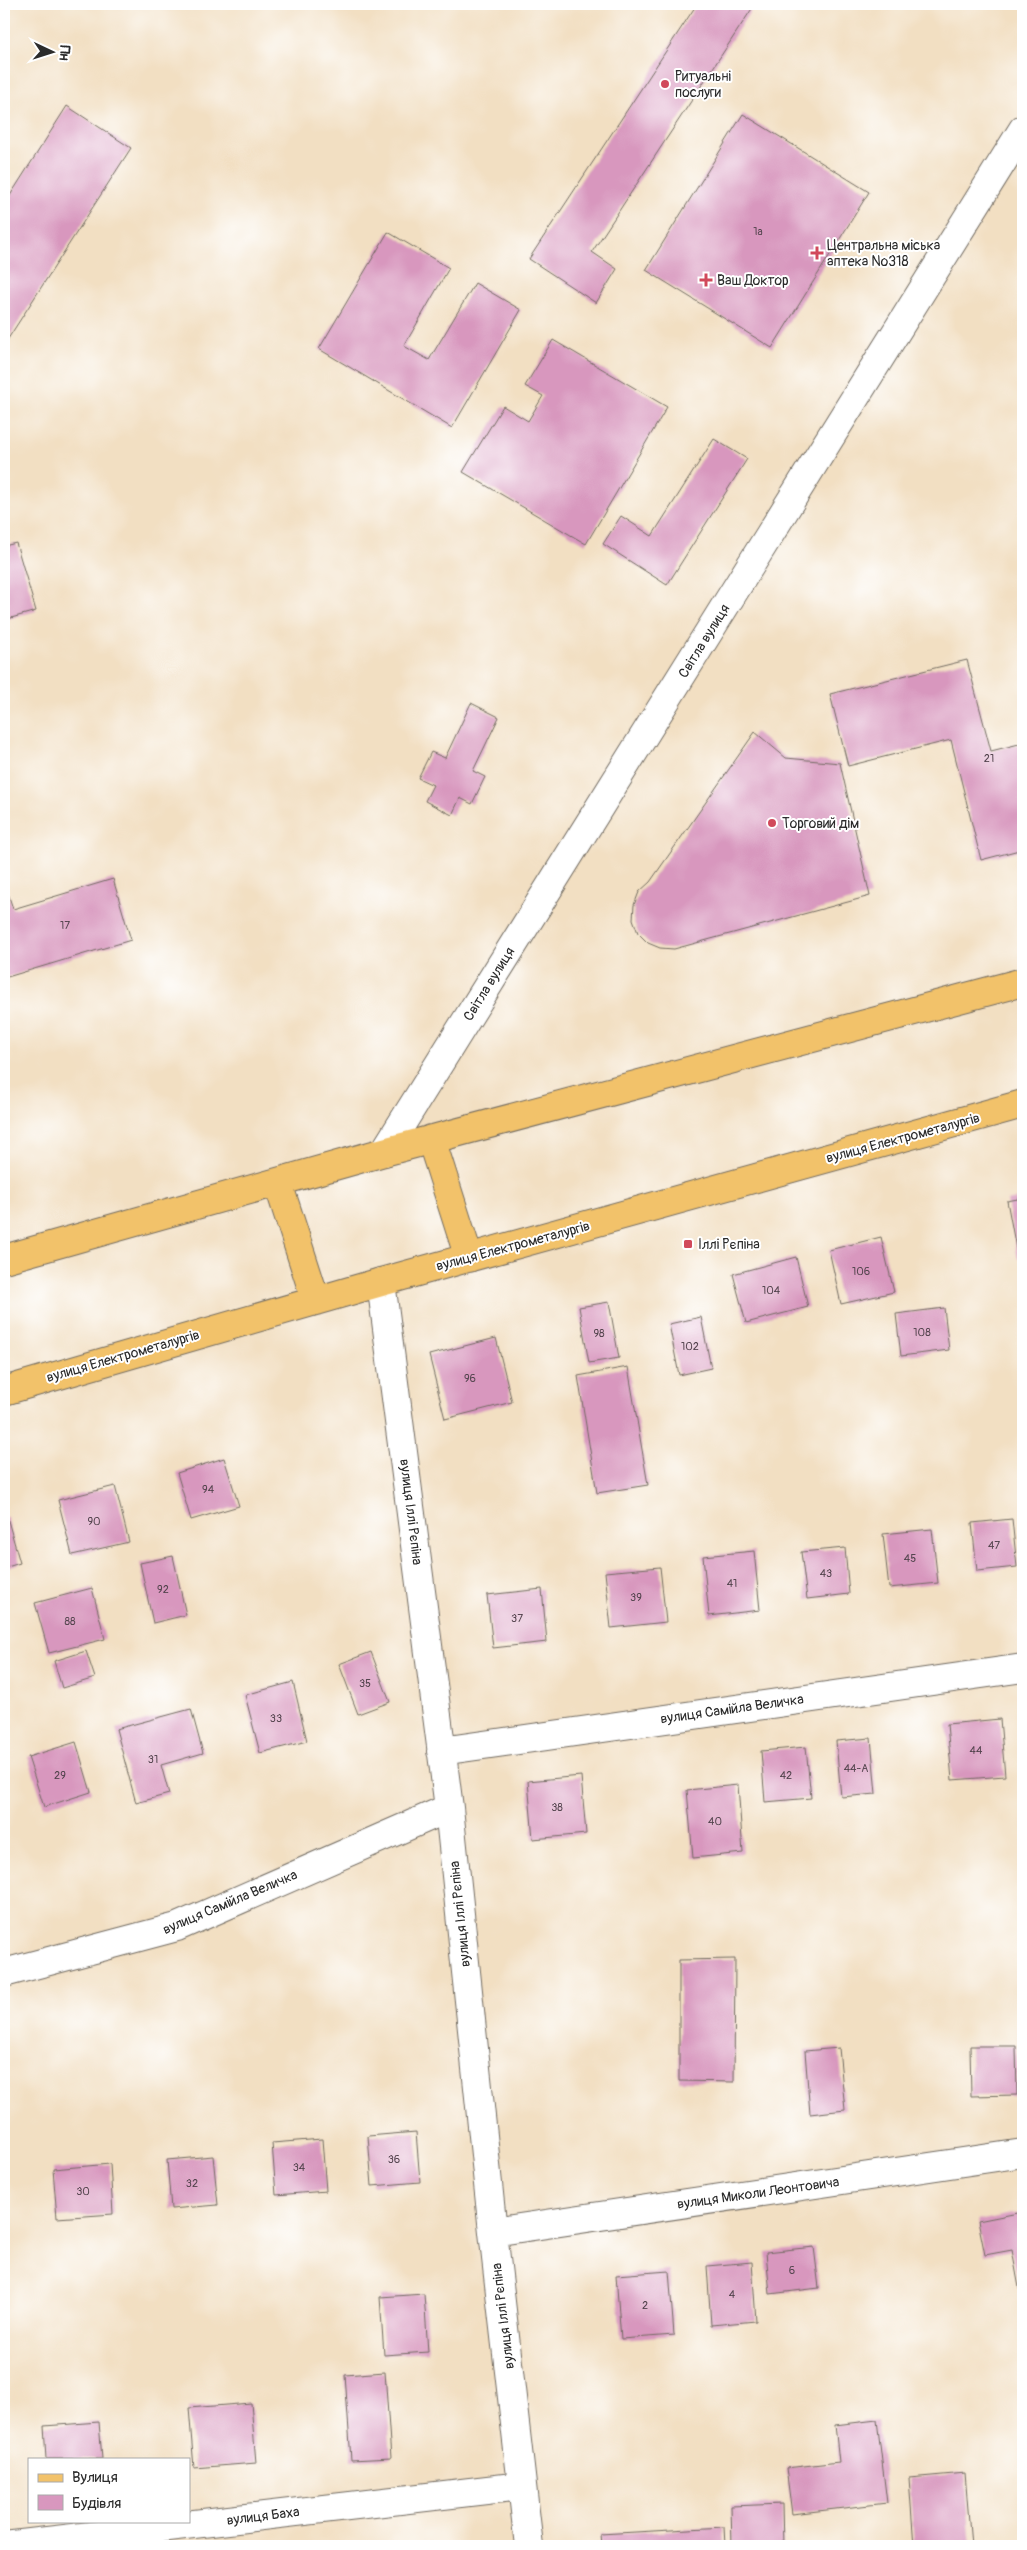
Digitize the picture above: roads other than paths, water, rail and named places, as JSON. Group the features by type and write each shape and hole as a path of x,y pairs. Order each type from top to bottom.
{"main road":[{"path":"4,1259 384,1152 1023,982"},
{"name":"вулиця Електрометалургів","path":"4,1391 381,1282 1023,1104"},
{"path":"431,1140 469,1258"},
{"path":"278,1183 316,1301"}],"street":[{"name":"Світла вулиця","path":"384,1152 1023,129"},
{"name":"вулиця Іллі Рєпіна","path":"381,1282 449,1808 493,2232 529,2546"},
{"name":"вулиця Самійла Величка","path":"441,1751 1023,1668"},
{"name":"вулиця Самійла Величка","path":"4,1973 177,1927 449,1808"},
{"name":"вулиця Миколи Леонтовича","path":"493,2232 1023,2153"},
{"name":"вулиця Баха","path":"4,2546 522,2486"}],"place":[{"name":"Ритуальні послуги","path":"665,84"},
{"name":"Центральна міська аптека №318","path":"817,253"},
{"name":"Ваш Доктор","path":"706,280"},
{"name":"Торговий дім","path":"772,823"},
{"name":"Іллі Рєпіна","path":"688,1244"}]}
